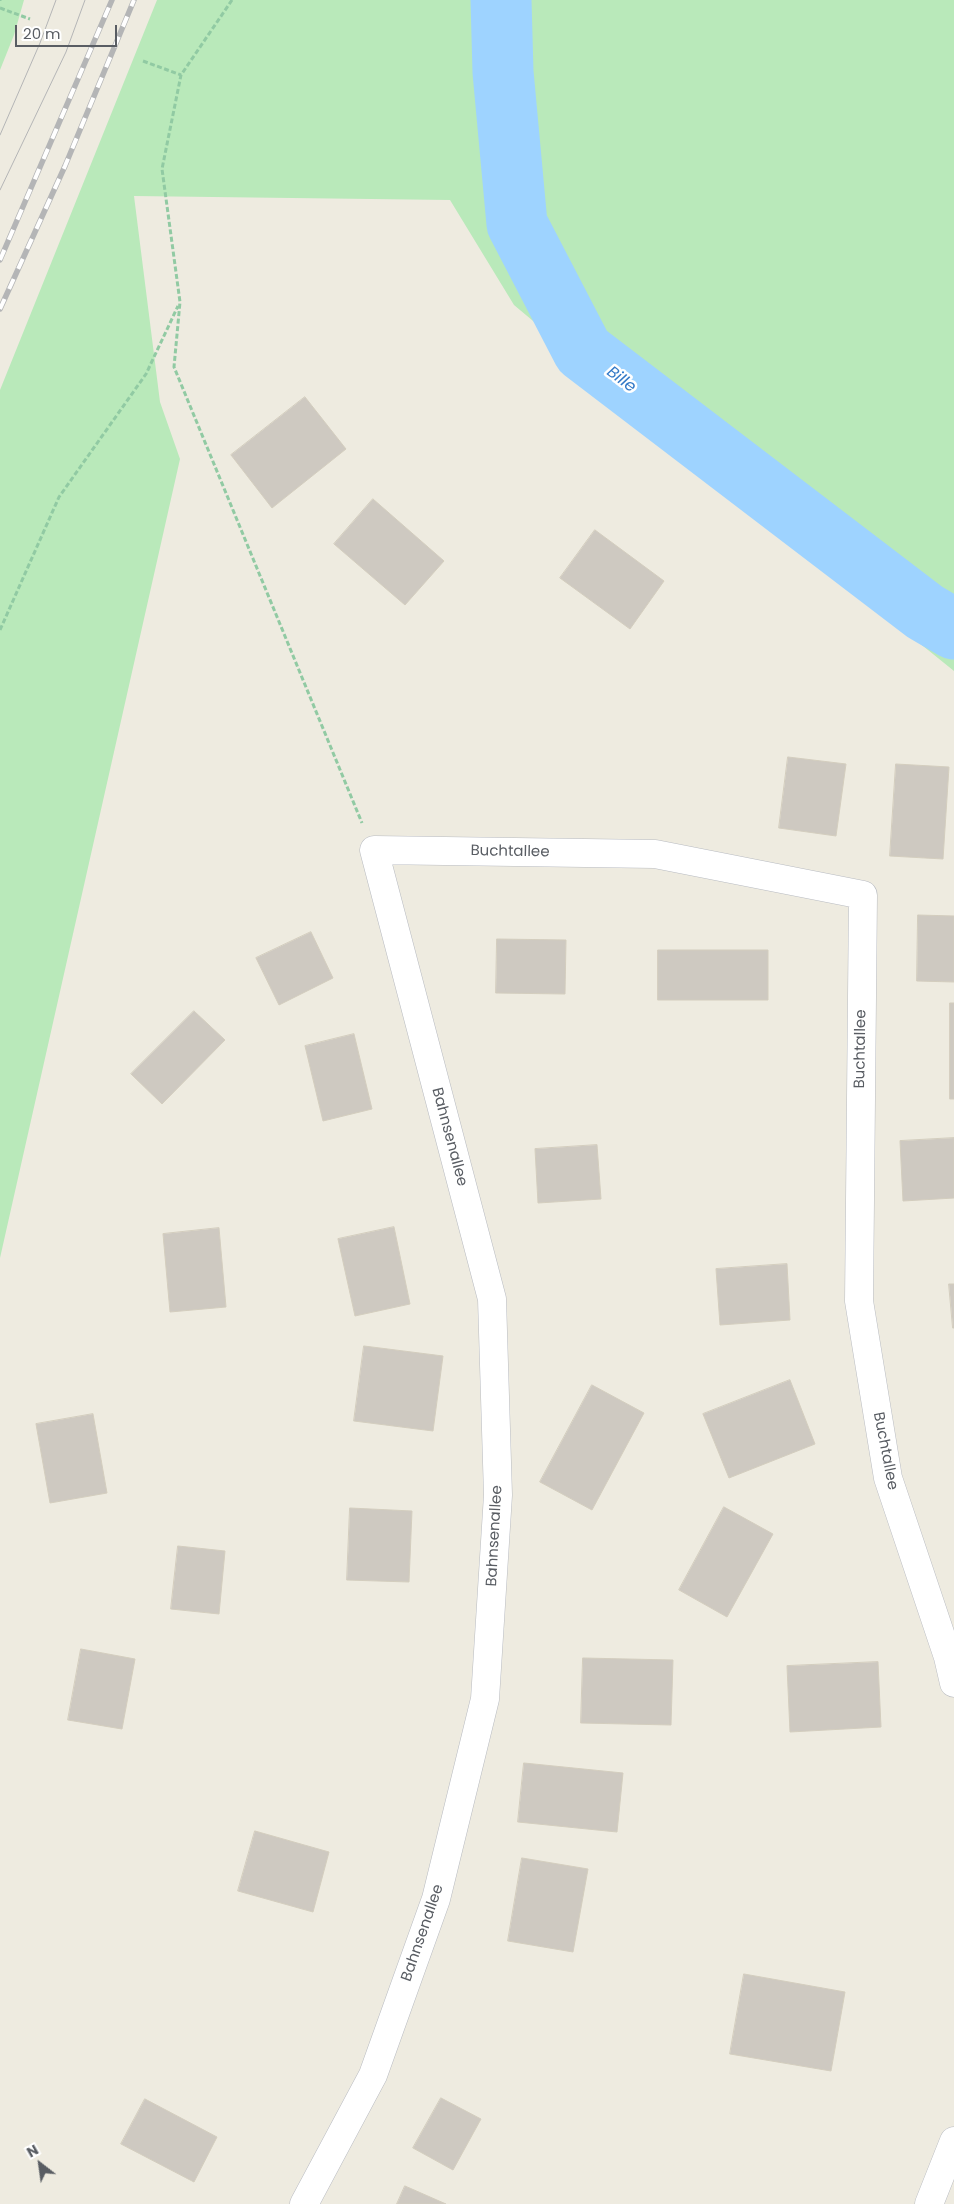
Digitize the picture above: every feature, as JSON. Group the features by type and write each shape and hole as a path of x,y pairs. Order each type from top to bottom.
{"street":[{"name":"Buchtallee","path":"374,850 654,854 863,895 859,1301 888,1478 948,1657 954,1683"},
{"name":"Bahnsenallee","path":"304,2204 373,2075 436,1899 485,1699 498,1495 492,1299 374,850"},
{"path":"928,2204 954,2141"}],"path":[{"path":"232,0 181,75 162,169 180,302 174,367 374,850"},
{"path":"0,8 30,19"},
{"path":"144,61 181,75"},
{"path":"0,630 59,497 146,374 180,302"}],"green space":[{"path":"0,0 24,0 14,35 0,70"},
{"path":"157,0 954,0 954,671 871,604 514,305 450,200 134,196 160,402 180,459 0,1258 0,390"}],"building":[{"path":"305,397 346,449 272,508 231,455"},
{"path":"373,499 444,561 405,605 334,544"},
{"path":"595,530 664,581 630,629 560,578"},
{"path":"788,757 846,764 836,836 779,828"},
{"path":"896,764 949,767 943,859 890,856"},
{"path":"918,915 954,916 954,982 917,981"},
{"path":"311,932 333,978 279,1005 256,958"},
{"path":"497,939 566,940 565,994 496,993"},
{"path":"658,950 768,950 768,1000 658,1000"},
{"path":"950,1003 954,1003 954,1099 950,1099"},
{"path":"194,1011 225,1040 162,1104 131,1074"},
{"path":"354,1034 372,1109 323,1121 305,1046"},
{"path":"954,1138 954,1198 903,1201 900,1141"},
{"path":"597,1145 601,1199 538,1203 535,1149"},
{"path":"394,1227 410,1304 355,1316 338,1239"},
{"path":"219,1228 226,1307 170,1312 163,1234"},
{"path":"787,1264 790,1320 720,1325 716,1269"},
{"path":"949,1284 954,1284 954,1328 953,1328"},
{"path":"364,1346 443,1356 433,1431 354,1421"},
{"path":"790,1380 815,1444 729,1478 703,1414"},
{"path":"592,1385 644,1413 592,1510 540,1482"},
{"path":"93,1414 107,1493 50,1503 36,1424"},
{"path":"724,1507 773,1534 727,1617 679,1590"},
{"path":"350,1508 412,1511 409,1582 347,1580"},
{"path":"178,1546 225,1551 219,1614 171,1609"},
{"path":"81,1649 135,1659 122,1729 68,1720"},
{"path":"583,1658 673,1660 671,1725 581,1723"},
{"path":"878,1662 881,1727 790,1732 787,1666"},
{"path":"524,1763 623,1773 617,1832 518,1822"},
{"path":"255,1831 329,1852 313,1912 238,1891"},
{"path":"522,1858 588,1869 573,1952 508,1941"},
{"path":"744,1974 845,1992 831,2071 730,2054"},
{"path":"441,2098 481,2119 453,2170 413,2148"},
{"path":"145,2099 217,2137 194,2182 121,2144"},
{"path":"405,2186 446,2204 397,2204"}],"waterway":[{"name":"Bille","path":"501,0 503,72 517,224 583,351 925,612 954,629"}],"tram line":[{"path":"0,135 40,43 56,0"},
{"path":"0,190 66,52 85,0"}],"railway":[{"path":"0,260 112,0"},
{"path":"0,309 65,166 134,0"}]}
